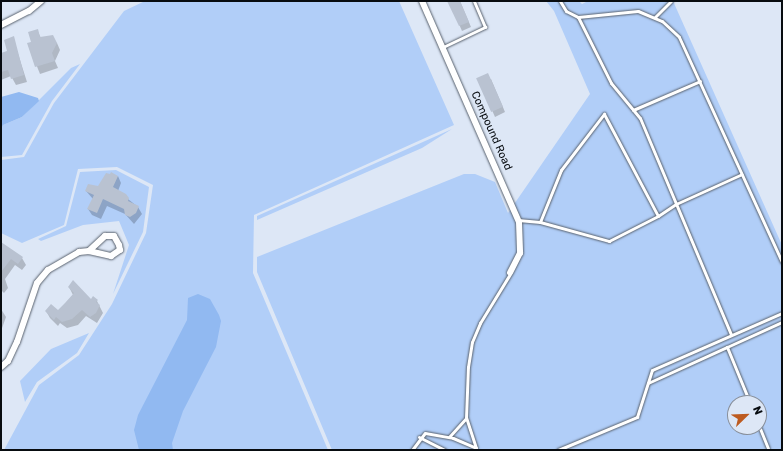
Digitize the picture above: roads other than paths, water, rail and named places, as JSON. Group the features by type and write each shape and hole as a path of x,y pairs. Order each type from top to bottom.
{"street":[{"path":"1,25 29,12 41,1"},
{"name":"Compound Road","path":"422,1 518,220 521,236 520,253 510,273"},
{"path":"1,367 8,361 17,342 37,283 48,270 66,259 89,251 105,236 114,236 120,244 120,250 111,256 89,251"}],"lane":[{"path":"443,47 485,27 474,1"},
{"path":"560,1 566,11 578,17 624,11 638,11 655,17 679,37 782,262"},
{"path":"655,17 671,1"},
{"path":"578,17 611,83 640,118 731,335"},
{"path":"633,110 700,81"},
{"path":"540,222 561,170 604,114 658,216"},
{"path":"518,220 540,222 609,241 658,216 676,204 742,174"},
{"path":"412,450 419,437 425,433 449,437 476,448 466,418 468,367 472,342 480,323 510,273"},
{"path":"558,450 637,417 652,370 782,313"},
{"path":"648,383 782,322"},
{"path":"727,347 747,395"},
{"path":"449,437 466,418"},
{"path":"763,435 768,448"},
{"path":"419,437 444,450"}]}
